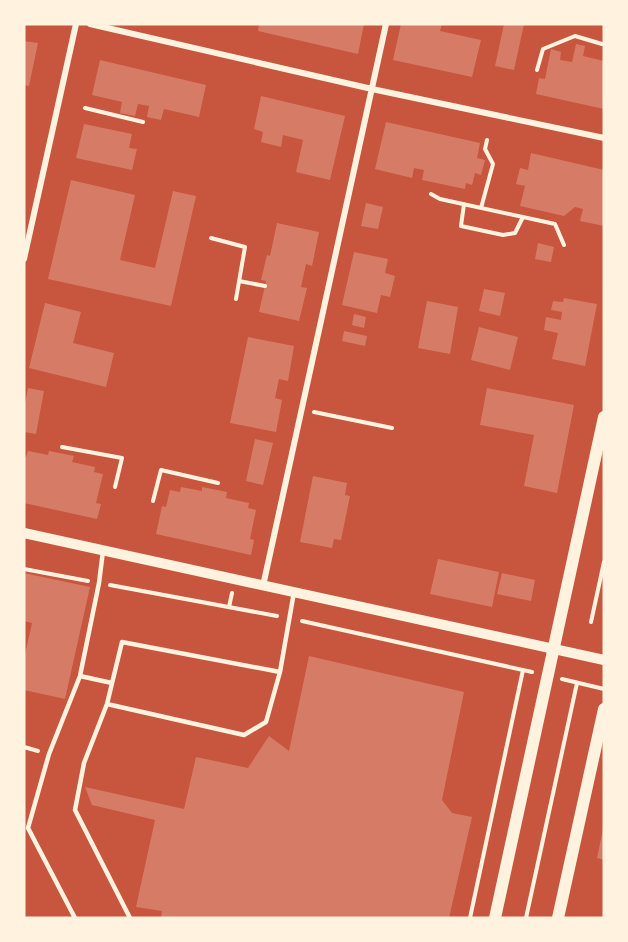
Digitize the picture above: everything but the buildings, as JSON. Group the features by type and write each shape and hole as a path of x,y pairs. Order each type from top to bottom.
{"main road":[{"path":"495,918 604,417"},
{"path":"558,918 604,709"}],"street":[{"path":"24,259 76,24"},
{"path":"90,24 604,138"},
{"path":"263,586 386,24"},
{"path":"24,533 604,660"}],"lane":[{"path":"75,918 28,828 49,754 80,675 99,583 103,550"},
{"path":"107,704 244,735 266,722 280,672 294,592"},
{"path":"130,918 75,810 84,763 107,704 122,642 280,672"},
{"path":"80,675 112,683"}],"path":[{"path":"537,70 543,49 564,40 575,36 602,44"},
{"path":"85,108 143,122"},
{"path":"481,208 493,164 485,149 487,140"},
{"path":"431,194 440,199 555,224 564,245"},
{"path":"464,204 460,226 503,235 515,233 523,217"},
{"path":"211,238 245,247 236,299"},
{"path":"239,281 265,286"},
{"path":"302,411 392,428"},
{"path":"62,447 122,458 115,487"},
{"path":"153,501 162,470 218,483"},
{"path":"591,622 604,562"},
{"path":"470,918 523,670"},
{"path":"548,676 604,689"},
{"path":"526,918 577,682"}]}
